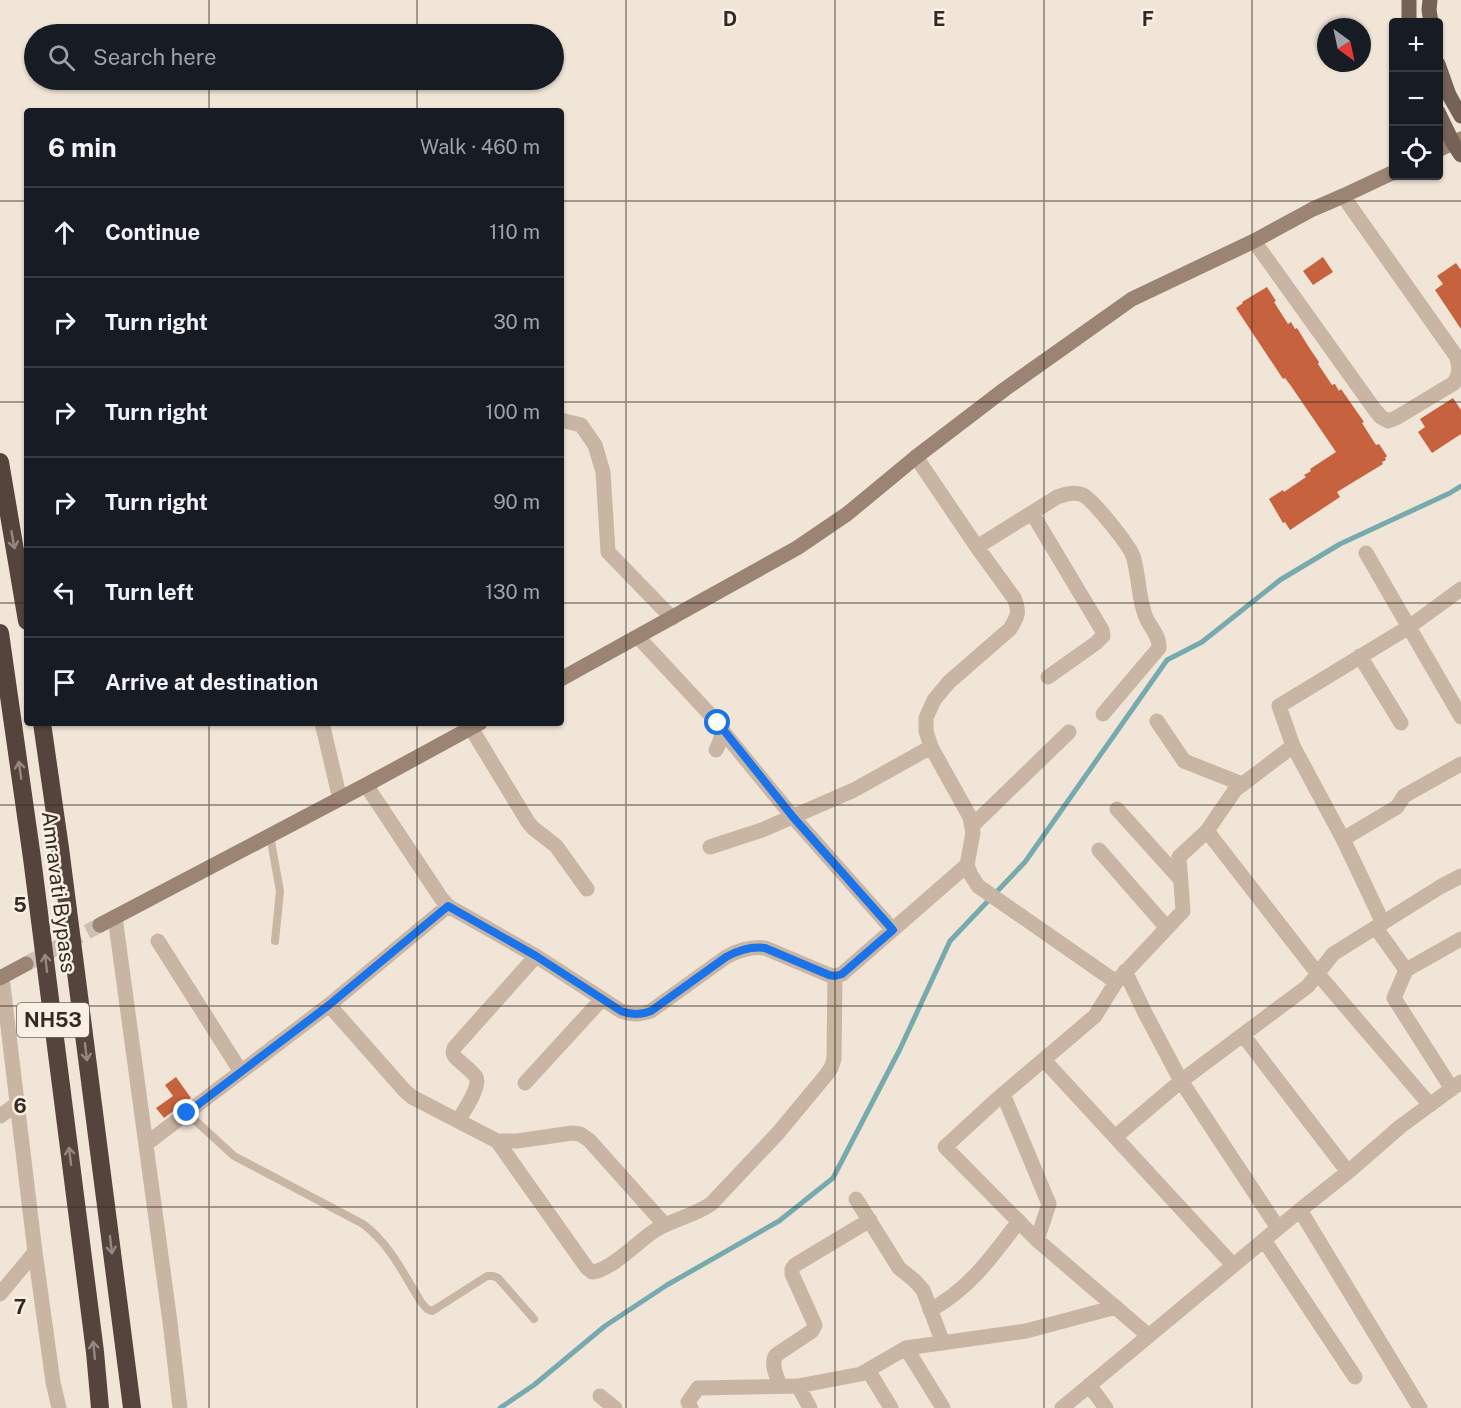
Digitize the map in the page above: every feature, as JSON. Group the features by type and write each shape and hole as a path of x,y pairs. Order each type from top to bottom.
{"highway":[{"path":"0,462 24,603"},
{"name":"Amravati Bypass","path":"0,633 32,858 95,1352 100,1408"},
{"name":"Amravati Bypass","path":"42,726 132,1408"}],"main road":[{"path":"1409,0 1409,18"},
{"path":"1430,0 1430,18"},
{"path":"1441,72 1449,95 1461,116"},
{"path":"1443,120 1458,146"}],"street":[{"path":"1443,149 1458,146"},
{"path":"564,677 797,548 847,514 916,457 1005,389 1132,299 1254,241 1313,208 1389,174"},
{"path":"1254,241 1375,410 1388,421 1396,418 1454,383 1459,374 1460,365 1344,196"},
{"path":"564,421 581,425 595,445 603,472 608,552 672,618"},
{"path":"916,457 1018,607 1017,617 1010,629 949,682 934,700 926,718 926,731 931,747 970,817 973,833 967,865 971,875 978,886 1000,902 1120,977 1145,1013 1181,1081 1278,1228"},
{"path":"977,547 1065,494 1072,493 1083,495 1092,502 1122,539 1132,556 1144,614 1158,638 1159,648 1102,714"},
{"path":"1032,513 1102,630 1102,636 1096,643 1048,677"},
{"path":"1366,554 1461,717"},
{"path":"1406,970 1380,925 1343,839 1293,746 1279,706 1409,627 1461,589"},
{"path":"638,637 718,723 793,817 893,930"},
{"path":"1360,656 1401,723"},
{"path":"1157,721 1184,761 1242,784"},
{"path":"323,726 340,799"},
{"path":"100,925 475,726 528,822 556,846 587,889"},
{"path":"716,750 722,736 721,729"},
{"path":"972,826 1069,732"},
{"path":"1149,1336 1037,1240 945,1147 1095,1016 1120,977 1183,911 1179,857 1206,831 1235,789 1293,746"},
{"path":"710,847 762,830 854,790 931,747"},
{"path":"1343,839 1397,807 1404,796 1461,764"},
{"path":"366,785 448,906 536,956 621,1011 631,1015 651,1011 734,952 755,947 765,948 835,976 842,974 967,865"},
{"path":"1117,809 1180,880"},
{"path":"1206,831 1318,974 1430,1105"},
{"path":"1099,850 1167,928"},
{"path":"1115,1137 1181,1081 1308,986 1333,954 1461,876"},
{"path":"146,1144 329,1005 448,906"},
{"path":"115,917 180,1408"},
{"path":"1062,1408 1401,1126 1456,1085 1394,998 1406,970 1461,939"},
{"path":"158,941 241,1072"},
{"path":"458,1121 476,1090 478,1081 455,1057 454,1048 536,956"},
{"path":"26,964 1,977 35,1252 53,1382 59,1408"},
{"path":"497,1141 587,1268 591,1272 604,1269 653,1232 701,1211 711,1204 778,1133 831,1068 834,1059 835,976"},
{"path":"525,1083 602,999"},
{"path":"329,1005 412,1097 497,1141 517,1142 572,1133 580,1134 589,1140 665,1225"},
{"path":"1244,1035 1348,1172"},
{"path":"1044,1060 1233,1265"},
{"path":"1003,1094 1049,1204 1037,1240"},
{"path":"0,1116 17,1104"},
{"path":"856,1199 899,1268 920,1286 943,1343"},
{"path":"1300,1210 1420,1408"},
{"path":"780,1386 774,1367 774,1358 812,1332 815,1325 794,1279 792,1269 870,1220"},
{"path":"930,1310 942,1304 977,1275 1019,1221"},
{"path":"1264,1240 1355,1377"},
{"path":"0,1294 35,1252"},
{"path":"686,1406 698,1388 798,1386 861,1374 906,1348 1026,1331 1116,1307"},
{"path":"906,1348 943,1408"},
{"path":"868,1370 891,1408"},
{"path":"1089,1385 1106,1408"},
{"path":"798,1386 810,1408"},
{"path":"600,1396 615,1408"}],"lane":[{"path":"270,836 280,891 275,942"},
{"path":"187,1113 234,1156 371,1230 384,1243 427,1309 432,1311 487,1276 493,1275 534,1319"}],"building":[{"path":"1323,257 1333,272 1313,285 1303,271"},
{"path":"1456,263 1461,270 1461,329 1435,290 1443,284 1437,276"},
{"path":"1267,287 1288,324 1291,322 1295,329 1297,328 1332,385 1335,384 1339,391 1341,389 1364,422 1362,423 1376,445 1379,444 1387,456 1383,464 1337,492 1340,497 1290,530 1285,522 1283,523 1269,499 1306,477 1304,475 1311,471 1310,469 1336,452 1291,386 1285,378 1283,379 1236,308"},
{"path":"1453,398 1461,410 1461,434 1432,453 1418,432 1425,427 1420,419"},
{"path":"176,1077 191,1098 164,1118 156,1108 173,1096 165,1085"}],"waterway":[{"path":"500,1408 534,1385 605,1326 667,1285 779,1221 833,1178 900,1049 950,941 1025,862 1167,660 1202,642 1280,580 1340,544 1461,486"}],"tunnel":[{"path":"26,964 100,925"}],"route":[{"path":"187,1113 329,1005 448,906 536,956 621,1011 631,1015 651,1011 726,957 746,948 765,948 829,975 842,974 893,930 793,817 718,723"}]}
